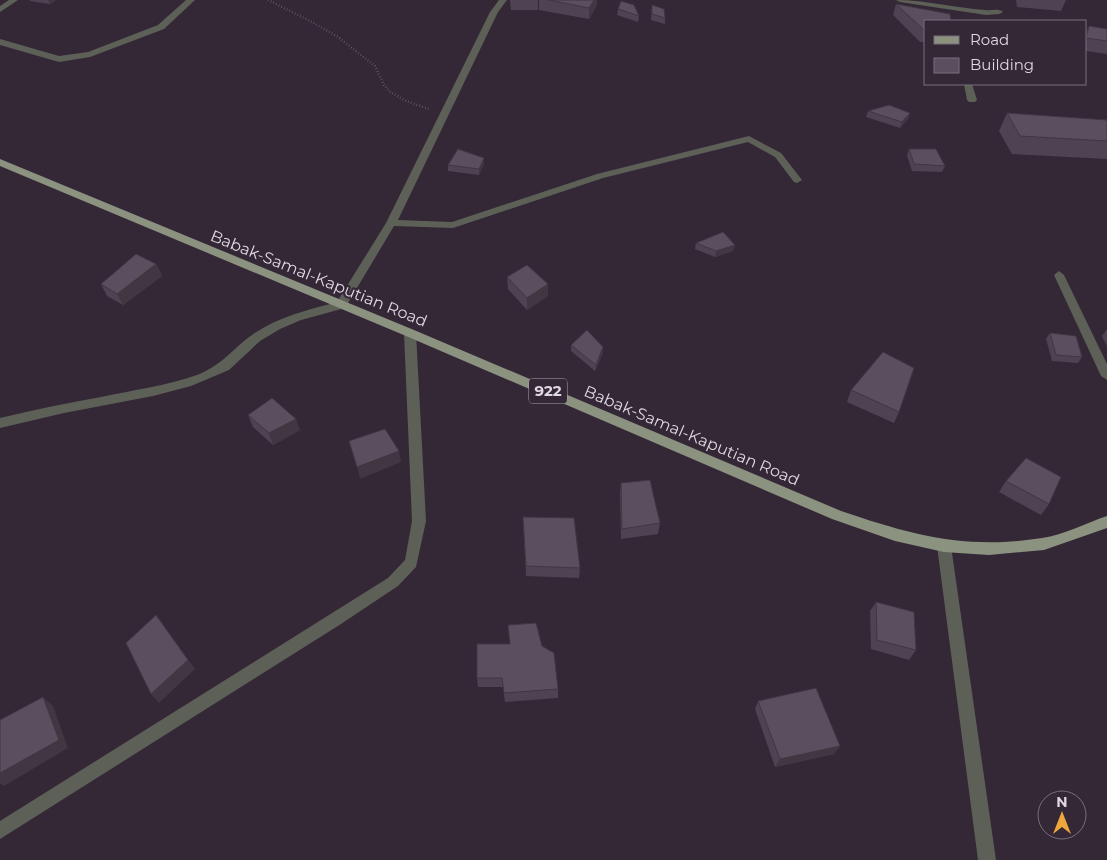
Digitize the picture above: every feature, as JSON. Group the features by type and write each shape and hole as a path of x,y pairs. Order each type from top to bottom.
{"main road":[{"name":"Babak-Samal-Kaputian Road","path":"0,162 341,306 410,333 836,515 895,535 944,546 989,549 1044,544 1107,522"}],"street":[{"path":"0,10 14,0"},
{"path":"0,42 59,59 90,54 161,27 192,0"},
{"path":"0,423 154,392 194,380 219,370 237,358 255,340 271,328 296,317 341,306 391,223 494,12 503,0"},
{"path":"900,0 986,13 999,12"},
{"path":"962,10 967,20"},
{"path":"968,85 972,100"},
{"path":"391,223 453,225 600,176 749,139 778,155 797,180"},
{"path":"1060,275 1107,376"},
{"path":"0,830 344,614 393,582 411,563 419,521 410,333"},
{"path":"944,546 987,860"}],"path":[{"path":"268,0 312,20 336,37 376,68 385,86 398,98 444,114"}],"building":[{"path":"549,0 594,0 589,8"},
{"path":"621,1 634,5 639,16 618,9"},
{"path":"896,4 950,14 951,20 924,20 924,30"},
{"path":"652,5 664,9 665,18 652,14"},
{"path":"1089,26 1107,29 1107,41 1087,38"},
{"path":"889,105 910,113 902,122 868,111"},
{"path":"1007,113 1107,120 1107,141 1020,136"},
{"path":"458,149 484,158 479,169 448,165"},
{"path":"909,149 936,149 945,166 914,164"},
{"path":"723,232 735,245 716,251 696,243"},
{"path":"136,254 156,264 117,294 101,284"},
{"path":"527,265 548,284 527,298 507,277"},
{"path":"587,330 603,347 596,365 571,345"},
{"path":"1050,333 1076,336 1082,357 1056,355"},
{"path":"883,352 914,368 899,412 851,390"},
{"path":"272,398 296,419 269,433 248,415"},
{"path":"385,429 399,451 357,467 349,441"},
{"path":"1026,458 1061,477 1049,504 1006,481"},
{"path":"650,480 660,523 622,529 621,483"},
{"path":"523,517 574,518 580,568 526,566"},
{"path":"876,602 914,612 916,650 877,640"},
{"path":"156,615 188,660 151,694 126,643"},
{"path":"536,623 542,646 554,653 558,689 504,693 502,678 477,678 477,644 510,644 508,625"},
{"path":"816,688 840,746 780,759 758,701"},
{"path":"43,697 59,740 0,773 0,720"}]}
